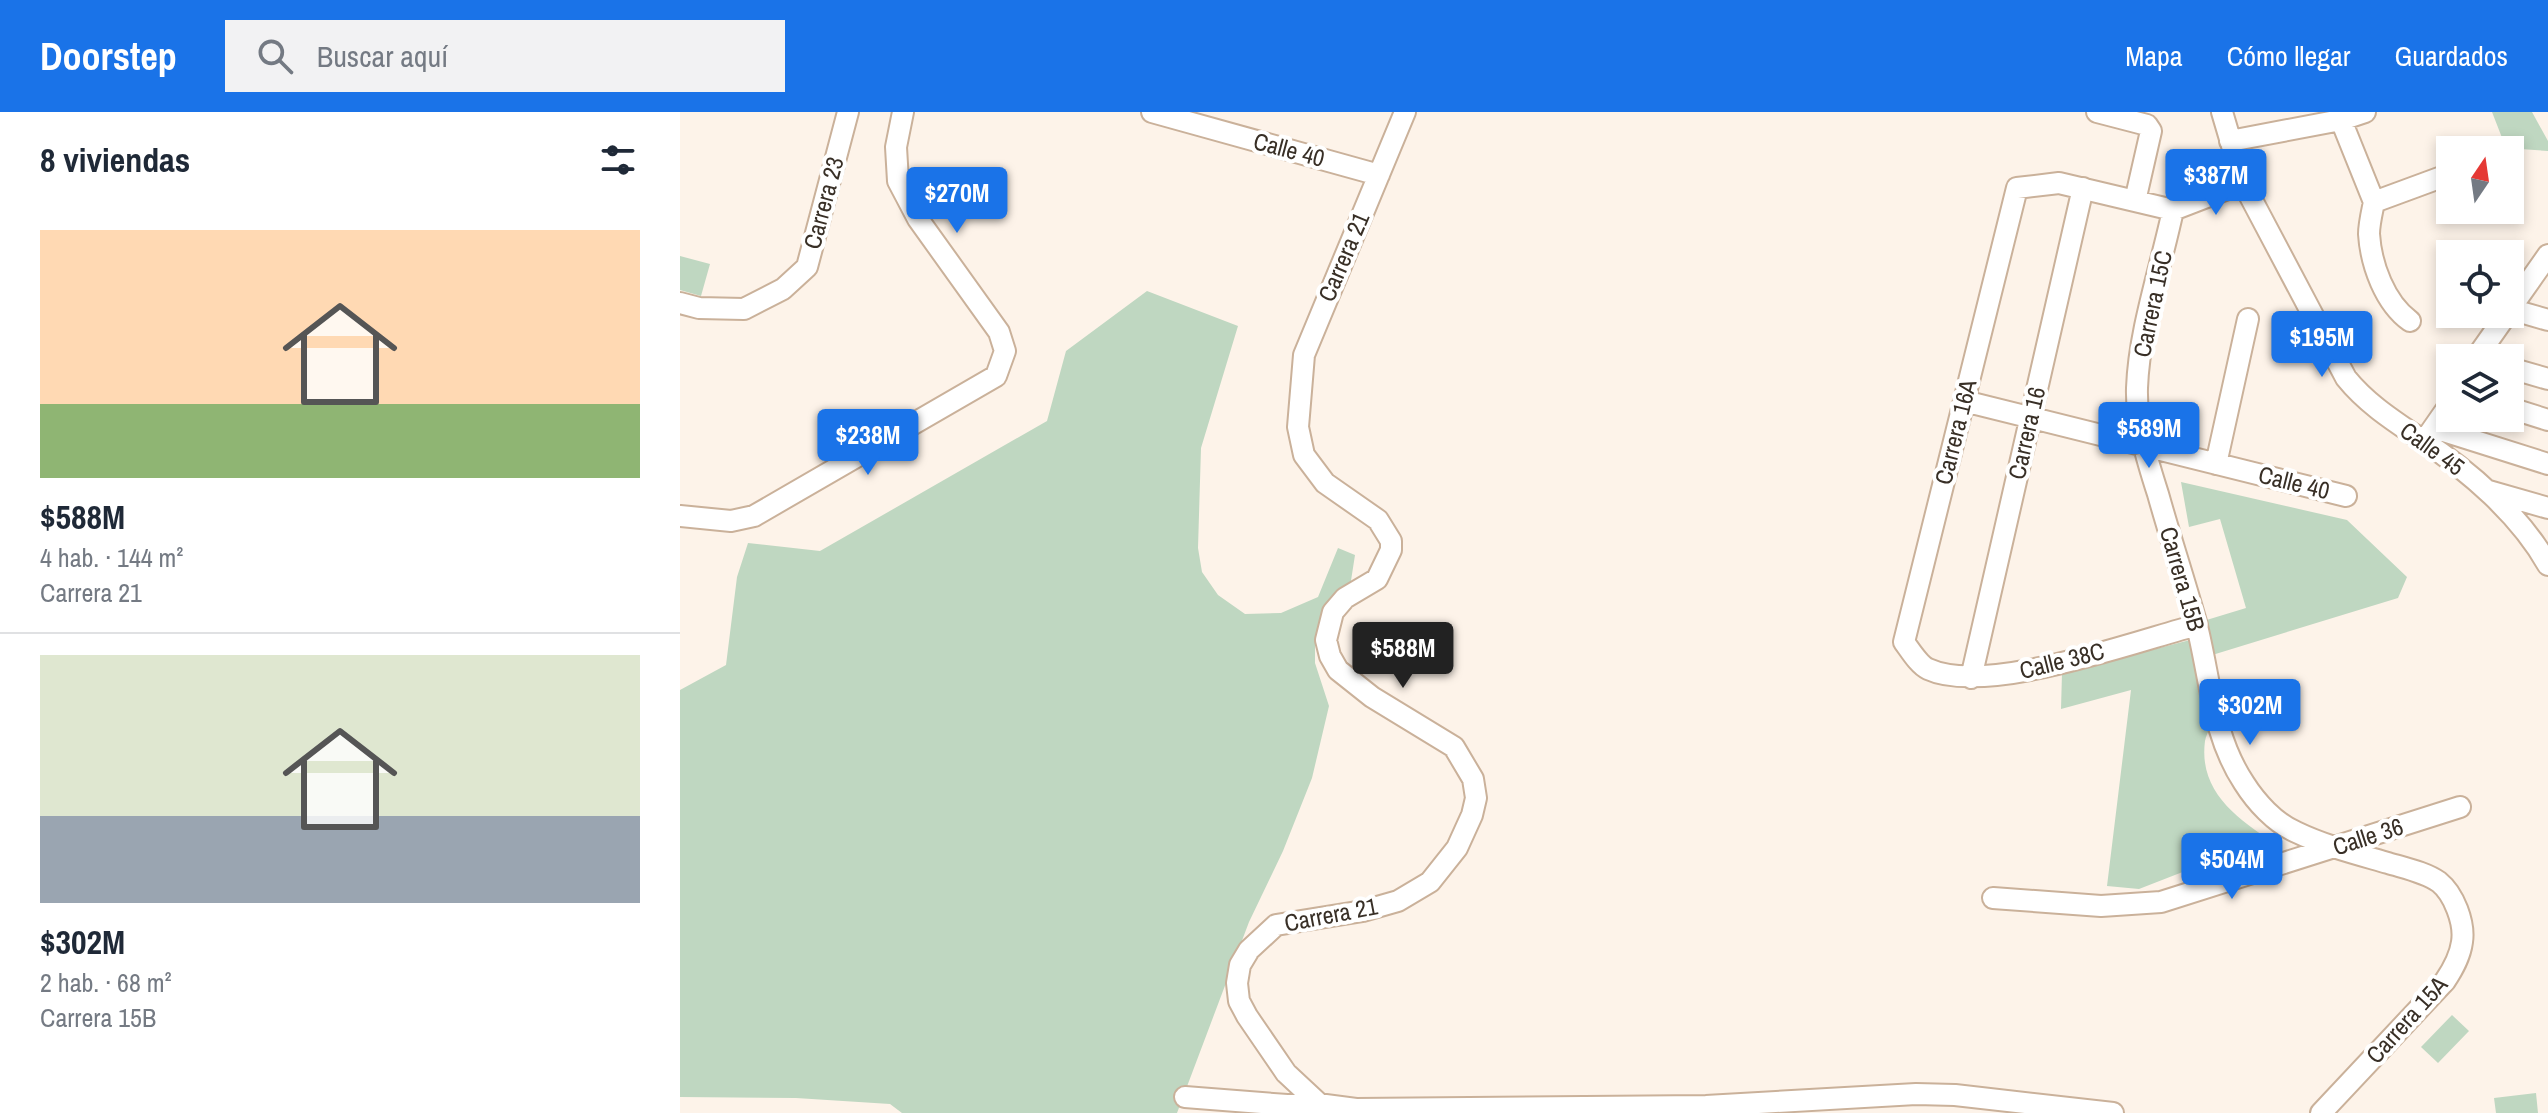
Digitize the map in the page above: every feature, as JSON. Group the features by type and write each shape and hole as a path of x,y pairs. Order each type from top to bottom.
{"street":[{"name":"Carrera 23","path":"680,303 699,308 744,309 783,289 807,267 848,112"},
{"path":"680,516 731,521 754,516 996,376 1005,351 999,332 918,219 898,181 896,147 903,112"},
{"name":"Calle 40","path":"1152,112 1379,175"},
{"name":"Carrera 21","path":"1324,1108 1286,1073 1239,1001 1237,983 1240,965 1249,950 1276,925 1363,911 1398,901 1430,882 1457,848 1476,798 1473,779 1454,747 1372,697 1338,670 1330,656 1326,640 1333,612 1345,598 1377,579 1391,550 1391,541 1378,520 1325,483 1304,455 1298,427 1304,355 1405,112"},
{"path":"2097,112 2147,125 2151,131 2135,201"},
{"name":"Calle 45","path":"2222,112 2243,183 2346,378 2362,398 2429,435 2489,491 2545,556"},
{"path":"2230,141 2341,120 2365,112"},
{"path":"2341,120 2374,202 2369,233 2375,267 2397,312 2410,321"},
{"path":"2374,202 2436,179"},
{"name":"Carrera 16A","path":"1926,669 1904,642 2017,188 2059,183 2083,188"},
{"path":"2083,188 2173,210 2243,183"},
{"name":"Carrera 16","path":"1971,678 2083,188"},
{"name":"Carrera 15C","path":"2144,446 2137,387 2173,210"},
{"path":"2524,292 2544,267"},
{"path":"2524,314 2548,320"},
{"path":"2216,464 2248,319"},
{"path":"2524,372 2548,379"},
{"name":"Calle 40","path":"1964,401 2346,496"},
{"path":"2524,412 2548,420"},
{"path":"2436,425 2429,435 2548,464"},
{"name":"Carrera 15B","path":"2144,446 2197,625 2203,666 2220,734 2243,781 2258,801 2295,832 2337,848"},
{"path":"2489,491 2548,508"},
{"name":"Calle 38C","path":"1926,669 1971,678 2003,675 2056,664 2197,625"},
{"name":"Calle 36","path":"1993,898 2101,906 2161,902 2460,807"},
{"name":"Carrera 15A","path":"2321,1113 2438,990 2456,963 2462,942 2462,926 2457,910 2450,894 2438,882 2410,869 2337,848"},
{"path":"1185,1097 1356,1109 1706,1106 1916,1094 1955,1095 2113,1113"}],"green space":[{"path":"2492,112 2532,112 2548,141 2548,151 2524,149 2524,136 2501,136"},
{"path":"680,256 710,264 701,296 680,290"},
{"path":"1147,291 1238,326 1201,448 1198,548 1202,572 1218,595 1245,614 1281,613 1318,597 1338,548 1355,555 1350,587 1315,636 1315,663 1329,706 1312,778 1283,851 1249,922 1177,1113 902,1113 890,1104 796,1098 680,1097 680,690 726,665 737,577 748,543 820,551 1047,421 1066,351"},
{"path":"2181,482 2347,520 2407,577 2398,598 2209,656 2200,622 2246,608 2220,519 2189,527"},
{"path":"2194,639 2214,712 2205,741 2208,776 2215,791 2237,816 2279,846 2198,866 2139,889 2107,886 2131,690 2061,709 2062,673"},
{"path":"2452,1015 2469,1031 2438,1063 2421,1047"},
{"path":"2536,1093 2538,1113 2496,1113 2494,1098"}]}
